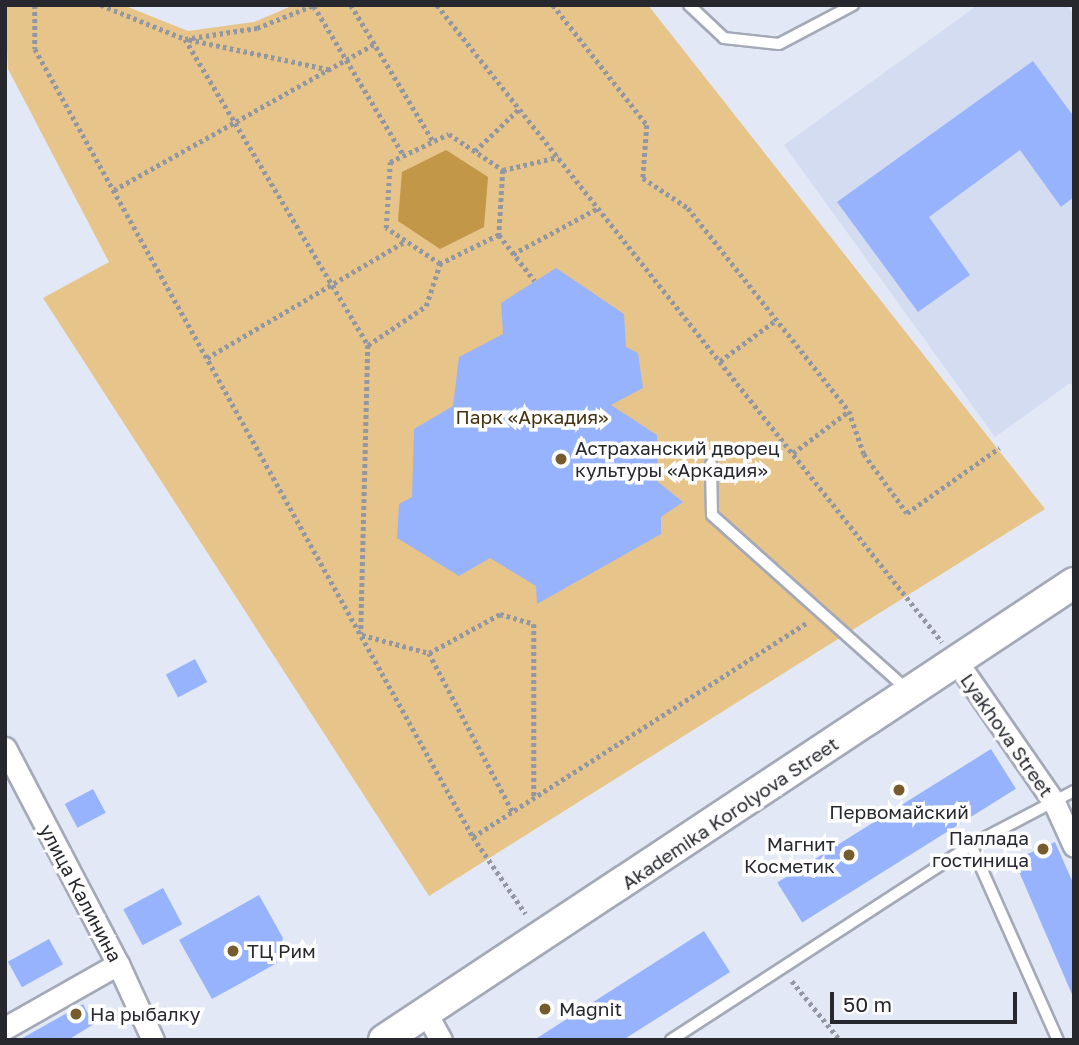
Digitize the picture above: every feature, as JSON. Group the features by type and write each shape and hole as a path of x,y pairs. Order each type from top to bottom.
{"main road":[{"name":"Akademika Korolyova Street","path":"384,1040 542,938 1074,583"}],"street":[{"name":"Lyakhova Street","path":"957,662 1054,802 1074,846"},
{"name":"улица Калинина","path":"5,748 118,964 153,1040"},
{"path":"5,1028 118,964"},
{"path":"426,1013 441,1040"}],"lane":[{"path":"689,5 724,38 779,44 853,5"},
{"path":"711,464 712,514 911,693"},
{"path":"671,1040 971,845 1074,791"},
{"path":"971,845 1058,1040"}],"path":[{"path":"35,5 36,49 473,837 542,938"},
{"path":"101,5 185,39 329,69"},
{"path":"185,39 257,28 314,5 404,156"},
{"path":"351,5 433,141"},
{"path":"437,5 957,662"},
{"path":"553,5 647,125 643,178 688,208 849,411 864,454 907,513 999,448"},
{"path":"185,39 368,345 361,635"},
{"path":"114,190 374,44"},
{"path":"475,151 519,109"},
{"path":"440,264 386,228 390,162 449,134 503,170 558,157"},
{"path":"503,170 499,235 535,281"},
{"path":"513,254 598,208"},
{"path":"368,345 426,306 440,264 499,235"},
{"path":"207,358 406,241"},
{"path":"720,361 776,320"},
{"path":"793,453 849,411"},
{"path":"473,837 822,613"},
{"path":"361,635 429,653 500,614 534,624 534,798"},
{"path":"429,653 513,812"},
{"path":"781,966 840,1040"},
{"path":"915,1040 923,1040"}],"shaded area":[{"path":"978,5 1067,5 1074,15 1074,388 1070,383 995,437 784,145"},
{"path":"446,150 488,177 484,227 440,249 398,221 402,172"}],"green space":[{"name":"Парк «Аркадия»","path":"5,5 123,5 188,31 254,22 294,5 648,5 1045,509 429,896 43,298 109,262 8,69"}],"building":[{"path":"1033,61 1074,117 1074,197 1061,207 1020,150 929,217 970,275 918,312 837,202"},
{"path":"556,268 624,314 626,347 638,353 643,388 611,405 657,435 658,482 683,502 661,517 661,534 537,604 536,586 490,558 459,576 397,538 399,504 412,497 414,429 453,406 459,357 503,334 501,303"},
{"path":"195,659 207,682 178,697 166,674"},
{"path":"991,749 1016,789 802,922 777,883"},
{"path":"93,789 106,813 77,828 65,804"},
{"path":"1055,842 1074,885 1074,999 1014,860"},
{"path":"163,888 182,924 143,945 123,909"},
{"name":"ТЦ Рим","path":"259,895 283,938 277,963 212,999 179,940"},
{"path":"704,931 730,972 623,1040 534,1040"},
{"path":"49,939 63,964 22,987 8,962"},
{"name":"На рыбалку","path":"83,1004 94,1024 68,1040 19,1040"}],"place":[{"name":"Астраханский дворец культуры «Аркадия»","path":"561,459"},
{"name":"Первомайский","path":"899,790"},
{"name":"Паллада гостиница","path":"1043,849"},
{"name":"Магнит Косметик","path":"849,855"},
{"name":"ТЦ Рим","path":"233,951"},
{"name":"Magnit","path":"545,1009"},
{"name":"На рыбалку","path":"76,1014"}]}
